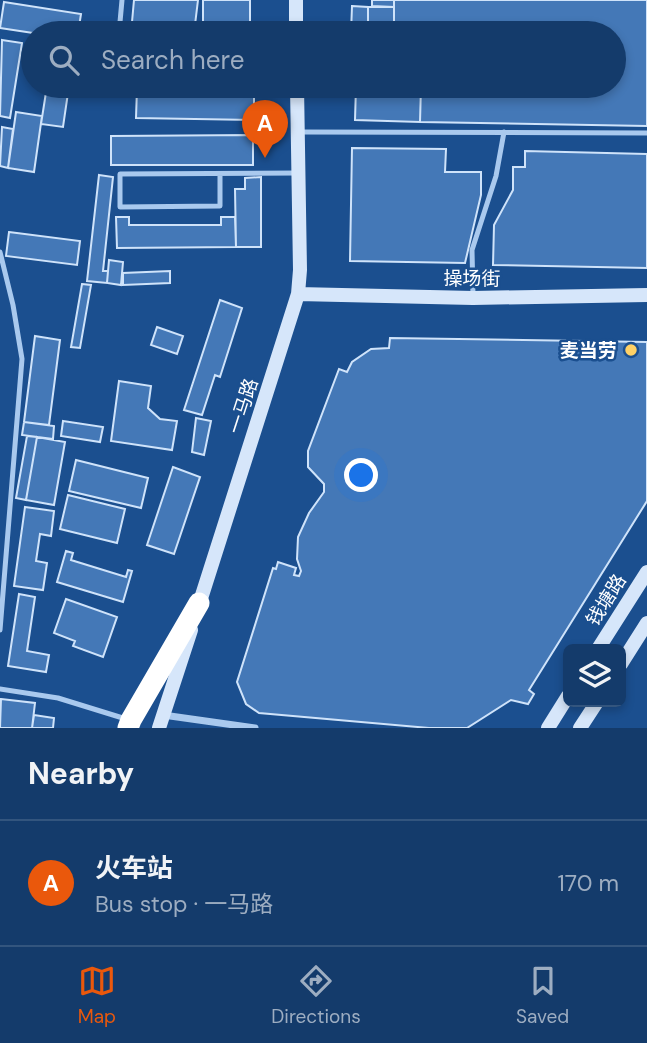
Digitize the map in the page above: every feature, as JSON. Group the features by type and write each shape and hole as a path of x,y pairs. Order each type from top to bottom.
{"highway":[{"path":"129,724 199,603"}],"street":[{"path":"296,0 296,21"},
{"name":"一马路","path":"161,721 298,294 297,98"},
{"name":"操场街","path":"298,294 473,298 647,295"},
{"name":"钱塘路","path":"601,644 647,572"},
{"path":"626,656 647,623"},
{"path":"548,728 563,704"},
{"path":"580,728 594,707"},
{"path":"161,721 255,728"}],"lane":[{"path":"120,21 122,0"},
{"path":"298,132 647,133"},
{"path":"473,298 472,250 496,176 504,132"},
{"path":"220,174 220,206 120,207 120,174 298,173"},
{"path":"0,252 22,359 0,630"},
{"path":"0,689 58,698 129,724"}],"building":[{"path":"134,0 198,0 195,21 132,21"},
{"path":"203,0 250,0 250,21 203,21"},
{"path":"372,0 394,0 394,7 372,6"},
{"path":"394,0 647,0 647,126 420,122 421,98 626,98 626,21 394,21"},
{"path":"4,2 81,14 80,21 21,21 21,31 0,28"},
{"path":"352,6 368,7 368,21 351,21"},
{"path":"368,7 394,7 394,21 368,21"},
{"path":"2,40 21,43 10,118 0,116"},
{"path":"45,98 67,98 63,127 41,124"},
{"path":"137,98 254,98 254,120 136,118"},
{"path":"356,98 421,98 420,122 355,120"},
{"path":"16,112 42,116 34,172 8,168"},
{"path":"2,127 13,129 8,168 0,166"},
{"path":"253,135 253,165 111,165 111,136"},
{"path":"352,148 446,149 445,172 481,172 481,195 465,263 350,261"},
{"path":"525,151 647,154 647,268 493,265 494,225 513,190 513,167 525,167"},
{"path":"99,175 113,177 103,271 108,271 107,283 87,281"},
{"path":"261,177 261,247 236,247 235,189 245,189 245,178"},
{"path":"116,217 129,217 129,225 221,225 221,217 235,217 236,247 117,248"},
{"path":"9,232 80,241 77,265 6,256"},
{"path":"109,260 123,262 121,285 107,283"},
{"path":"170,271 170,283 123,285 123,273"},
{"path":"82,284 91,285 80,348 71,347"},
{"path":"220,300 242,308 220,377 215,375 202,415 184,410"},
{"path":"157,327 183,336 177,354 151,345"},
{"path":"35,336 60,340 49,425 24,422"},
{"path":"390,338 647,342 647,501 529,690 534,694 528,704 511,700 467,728 429,728 259,713 246,704 237,682 273,568 276,569 278,562 296,568 294,575 299,576 301,571 297,559 298,537 309,513 324,492 324,484 308,467 308,451 339,369 347,372 352,362 371,349 389,348"},
{"path":"119,381 151,386 148,408 160,419 177,421 172,450 111,441"},
{"path":"196,418 211,421 204,455 192,452"},
{"path":"63,421 103,427 100,442 61,436"},
{"path":"24,422 54,426 53,439 22,435"},
{"path":"27,436 37,437 26,500 16,498"},
{"path":"37,437 65,442 54,505 26,500"},
{"path":"76,460 148,478 141,508 69,491"},
{"path":"173,467 200,477 174,554 147,545"},
{"path":"68,495 125,509 117,543 60,529"},
{"path":"25,507 54,511 51,536 40,534 36,561 47,563 43,590 14,586"},
{"path":"66,551 73,553 71,560 126,577 128,570 132,571 123,602 57,582"},
{"path":"19,594 35,597 27,651 49,655 46,672 8,666"},
{"path":"66,599 117,617 103,657 73,646 75,641 54,633"},
{"path":"1,699 35,703 32,728 0,728"},
{"path":"34,715 54,718 53,728 32,728"}],"place":[{"name":"火车站","path":"265,158"},
{"name":"麦当劳","path":"631,350"}]}
